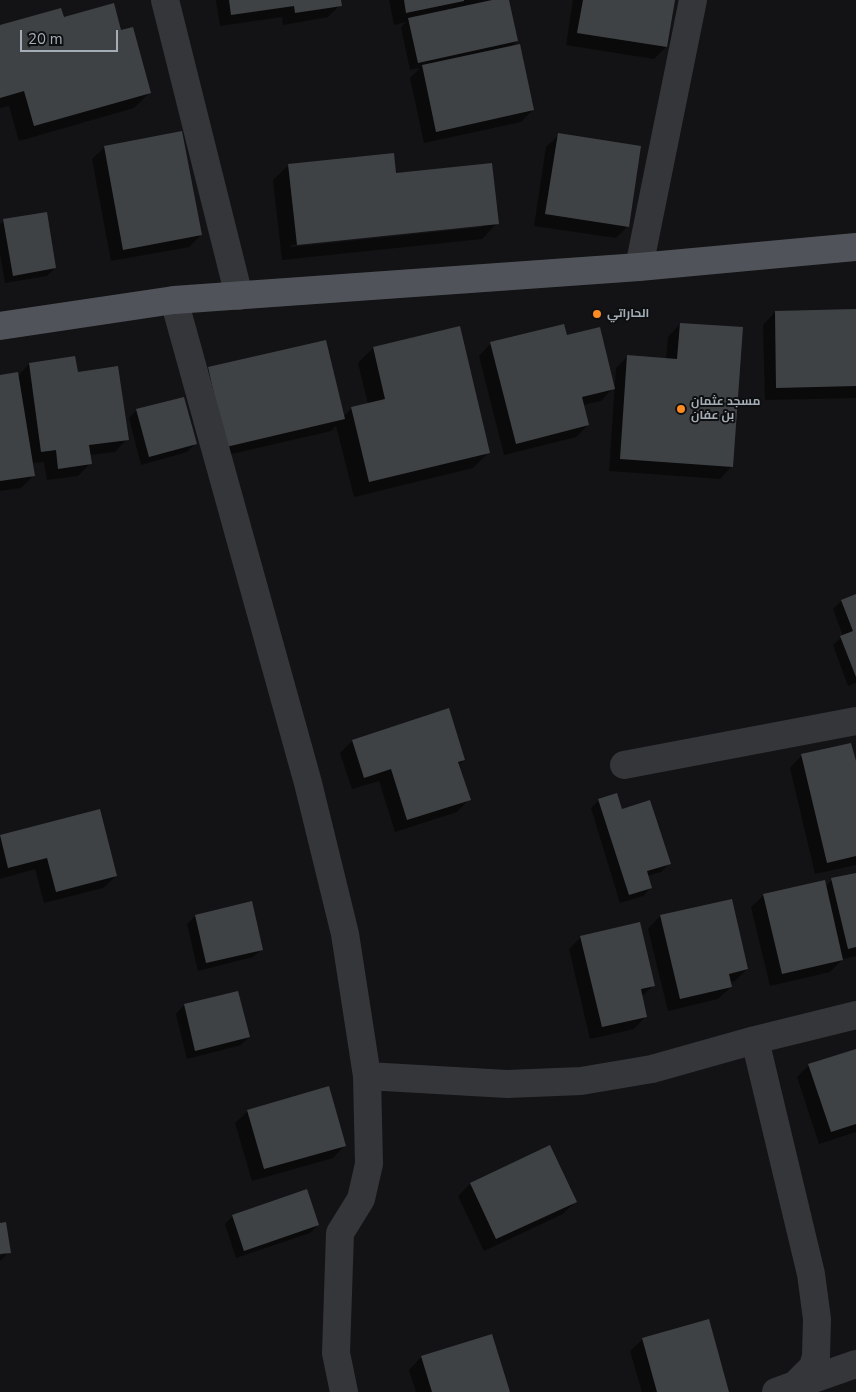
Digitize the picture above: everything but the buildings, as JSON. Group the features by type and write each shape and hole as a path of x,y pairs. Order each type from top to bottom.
{"main road":[{"path":"0,326 174,300 639,267 856,247"}],"street":[{"path":"165,0 239,296"},
{"path":"639,267 693,0"},
{"path":"174,300 308,783 345,934 367,1076 369,1164 362,1199 340,1233 336,1353 344,1392"},
{"path":"624,765 856,721"},
{"path":"367,1076 507,1084 581,1081 652,1069 755,1040 856,1015"},
{"path":"755,1040 811,1274 817,1319 816,1356 813,1368 785,1389"},
{"path":"785,1389 856,1364"}],"place":[{"name":"الحاراتي","path":"597,314"},
{"name":"مسجد عثمان بن عفان","path":"681,409"}]}
